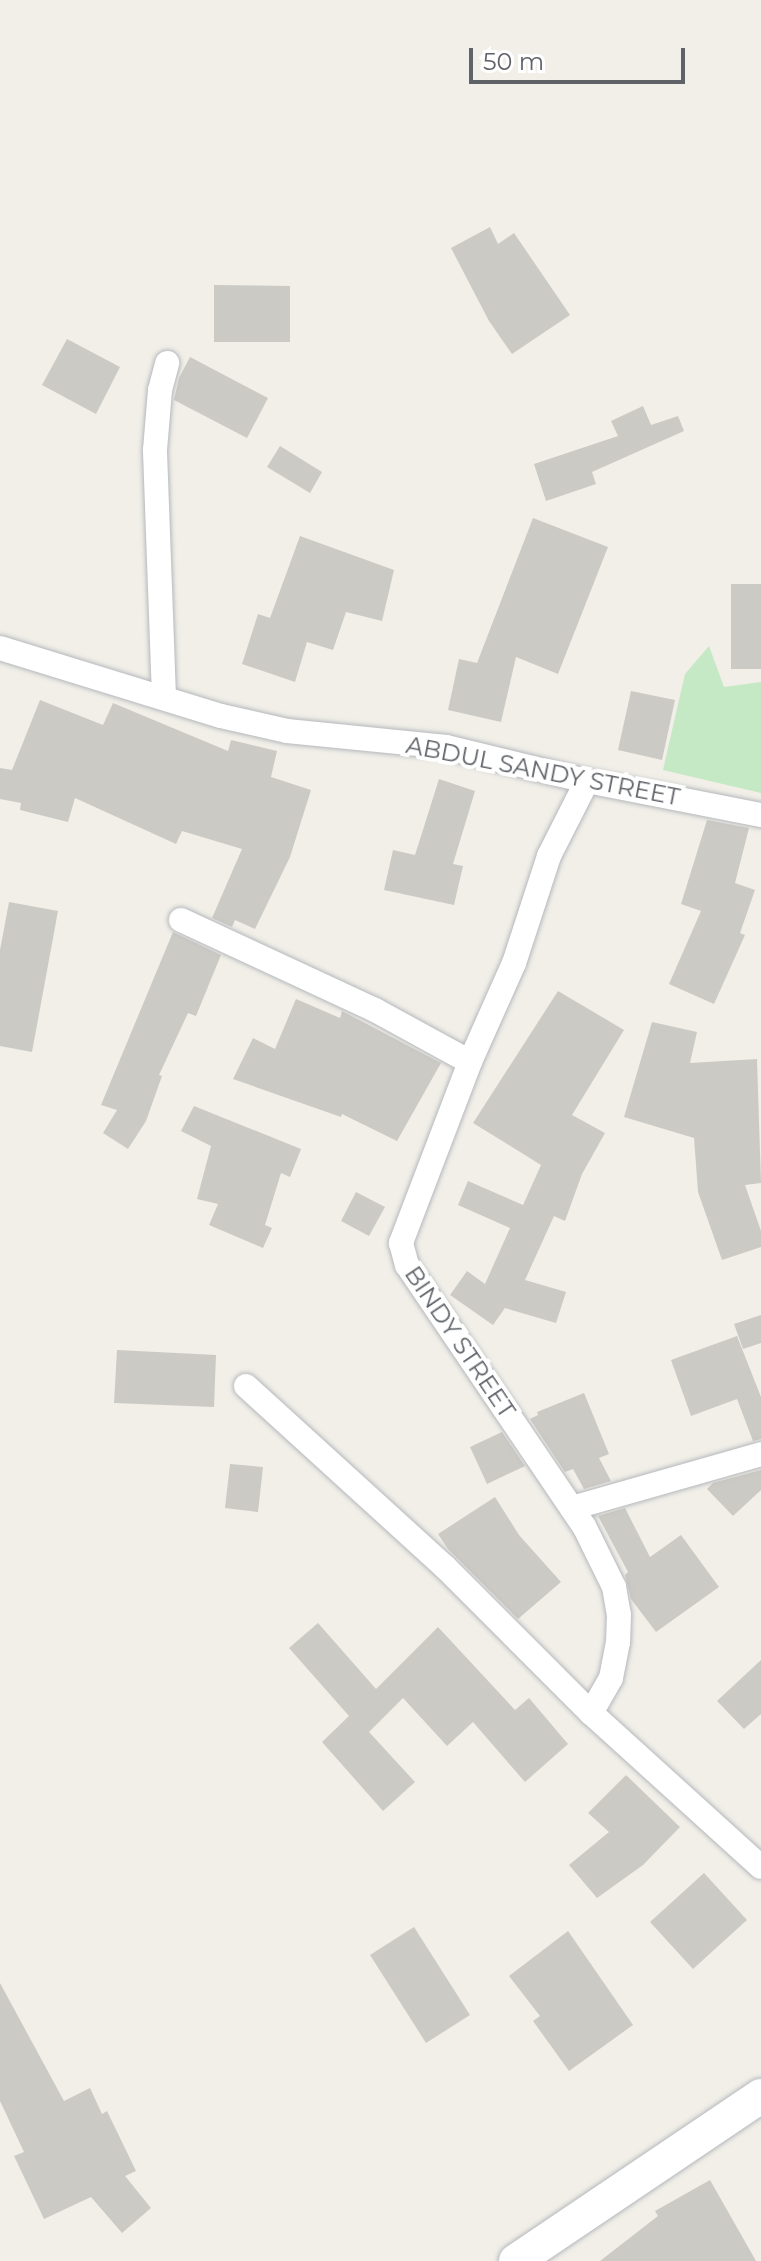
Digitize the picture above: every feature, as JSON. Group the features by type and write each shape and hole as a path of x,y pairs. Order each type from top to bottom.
{"street":[{"path":"164,697 155,450 160,390 167,363"},
{"name":"ABDUL SANDY STREET","path":"0,648 221,716 287,731 446,747 587,781 761,815"},
{"name":"BINDY STREET","path":"587,781 549,856 514,963 470,1062 401,1243 402,1255 572,1508 614,1587 619,1615 611,1678 591,1713"},
{"path":"181,920 375,1010 470,1062"},
{"path":"246,1386 445,1567 591,1713 761,1867"},
{"path":"572,1508 761,1454"},
{"path":"516,2261 761,2096"}],"green space":[{"path":"709,646 724,687 761,682 761,793 663,770 685,674"}],"building":[{"path":"490,227 498,244 514,233 570,315 512,354 489,321 451,248"},
{"path":"214,285 290,286 290,342 214,342"},
{"path":"67,339 120,367 96,414 42,385"},
{"path":"190,357 268,398 247,438 174,400 179,378"},
{"path":"643,406 651,425 678,416 684,431 592,472 596,484 546,501 534,464 618,436 611,421"},
{"path":"280,446 322,472 310,493 267,467"},
{"path":"533,518 608,547 558,674 516,657 501,722 448,710 459,659 477,663"},
{"path":"300,536 394,570 382,621 346,612 333,650 307,642 295,682 242,664 258,614 270,618"},
{"path":"731,584 761,584 761,669 731,669"},
{"path":"631,691 675,700 662,760 618,750"},
{"path":"40,700 103,725 113,703 228,751 231,740 277,751 271,777 311,790 290,857 255,929 235,920 232,927 212,918 242,849 182,831 176,844 75,798 68,822 20,810 21,803 0,799 0,768 12,770"},
{"path":"439,779 475,791 453,864 463,866 454,905 384,890 393,850 415,855"},
{"path":"707,820 749,828 735,883 755,890 740,933 745,935 714,1004 669,984 701,911 681,904"},
{"path":"9,902 58,911 32,1052 0,1046 0,950"},
{"path":"173,932 221,955 196,1016 188,1013 159,1075 162,1076 146,1121 128,1149 103,1133 117,1110 101,1105"},
{"path":"558,991 624,1030 572,1115 605,1133 582,1174 565,1221 554,1216 525,1280 566,1292 556,1323 505,1308 493,1325 450,1295 467,1271 485,1284 510,1228 458,1205 468,1181 523,1205 541,1165 473,1123"},
{"path":"296,999 340,1018 342,1011 441,1063 397,1141 342,1114 341,1117 233,1079 253,1038 275,1049"},
{"path":"652,1022 697,1032 690,1063 757,1059 761,1183 745,1185 761,1231 761,1247 722,1260 698,1192 694,1138 624,1117"},
{"path":"194,1106 301,1149 290,1177 281,1173 265,1225 272,1228 263,1248 209,1225 218,1204 197,1199 211,1146 181,1131"},
{"path":"356,1192 385,1207 369,1236 341,1221"},
{"path":"761,1315 761,1343 743,1349 734,1324"},
{"path":"737,1336 761,1397 761,1439 753,1441 737,1399 691,1416 671,1360"},
{"path":"117,1350 216,1355 214,1407 114,1403"},
{"path":"584,1393 609,1454 599,1458 611,1481 584,1489 573,1469 565,1472 530,1419 538,1415 537,1412"},
{"path":"502,1432 525,1466 487,1484 470,1447"},
{"path":"230,1464 263,1467 258,1512 225,1508"},
{"path":"761,1470 761,1490 733,1516 707,1489 713,1483"},
{"path":"495,1497 519,1535 561,1582 518,1619 448,1549 438,1534"},
{"path":"625,1508 650,1557 681,1535 719,1587 656,1632 631,1599 625,1575 628,1572 598,1516"},
{"path":"318,1623 376,1689 438,1627 515,1710 529,1698 568,1744 525,1782 473,1722 447,1746 403,1698 369,1732 415,1782 383,1811 322,1742 349,1716 289,1648"},
{"path":"761,1660 761,1714 744,1729 717,1701"},
{"path":"626,1775 680,1827 643,1865 597,1898 569,1865 609,1832 588,1813"},
{"path":"704,1873 747,1920 693,1969 650,1922"},
{"path":"414,1927 470,2015 426,2043 370,1955"},
{"path":"568,1931 633,2025 569,2071 533,2021 540,2016 509,1976"},
{"path":"0,1983 64,2101 90,2088 102,2114 107,2111 136,2171 125,2176 151,2208 122,2233 91,2197 44,2219 14,2156 24,2152 0,2101"},
{"path":"710,2180 756,2261 600,2261 658,2216 655,2211"}]}
